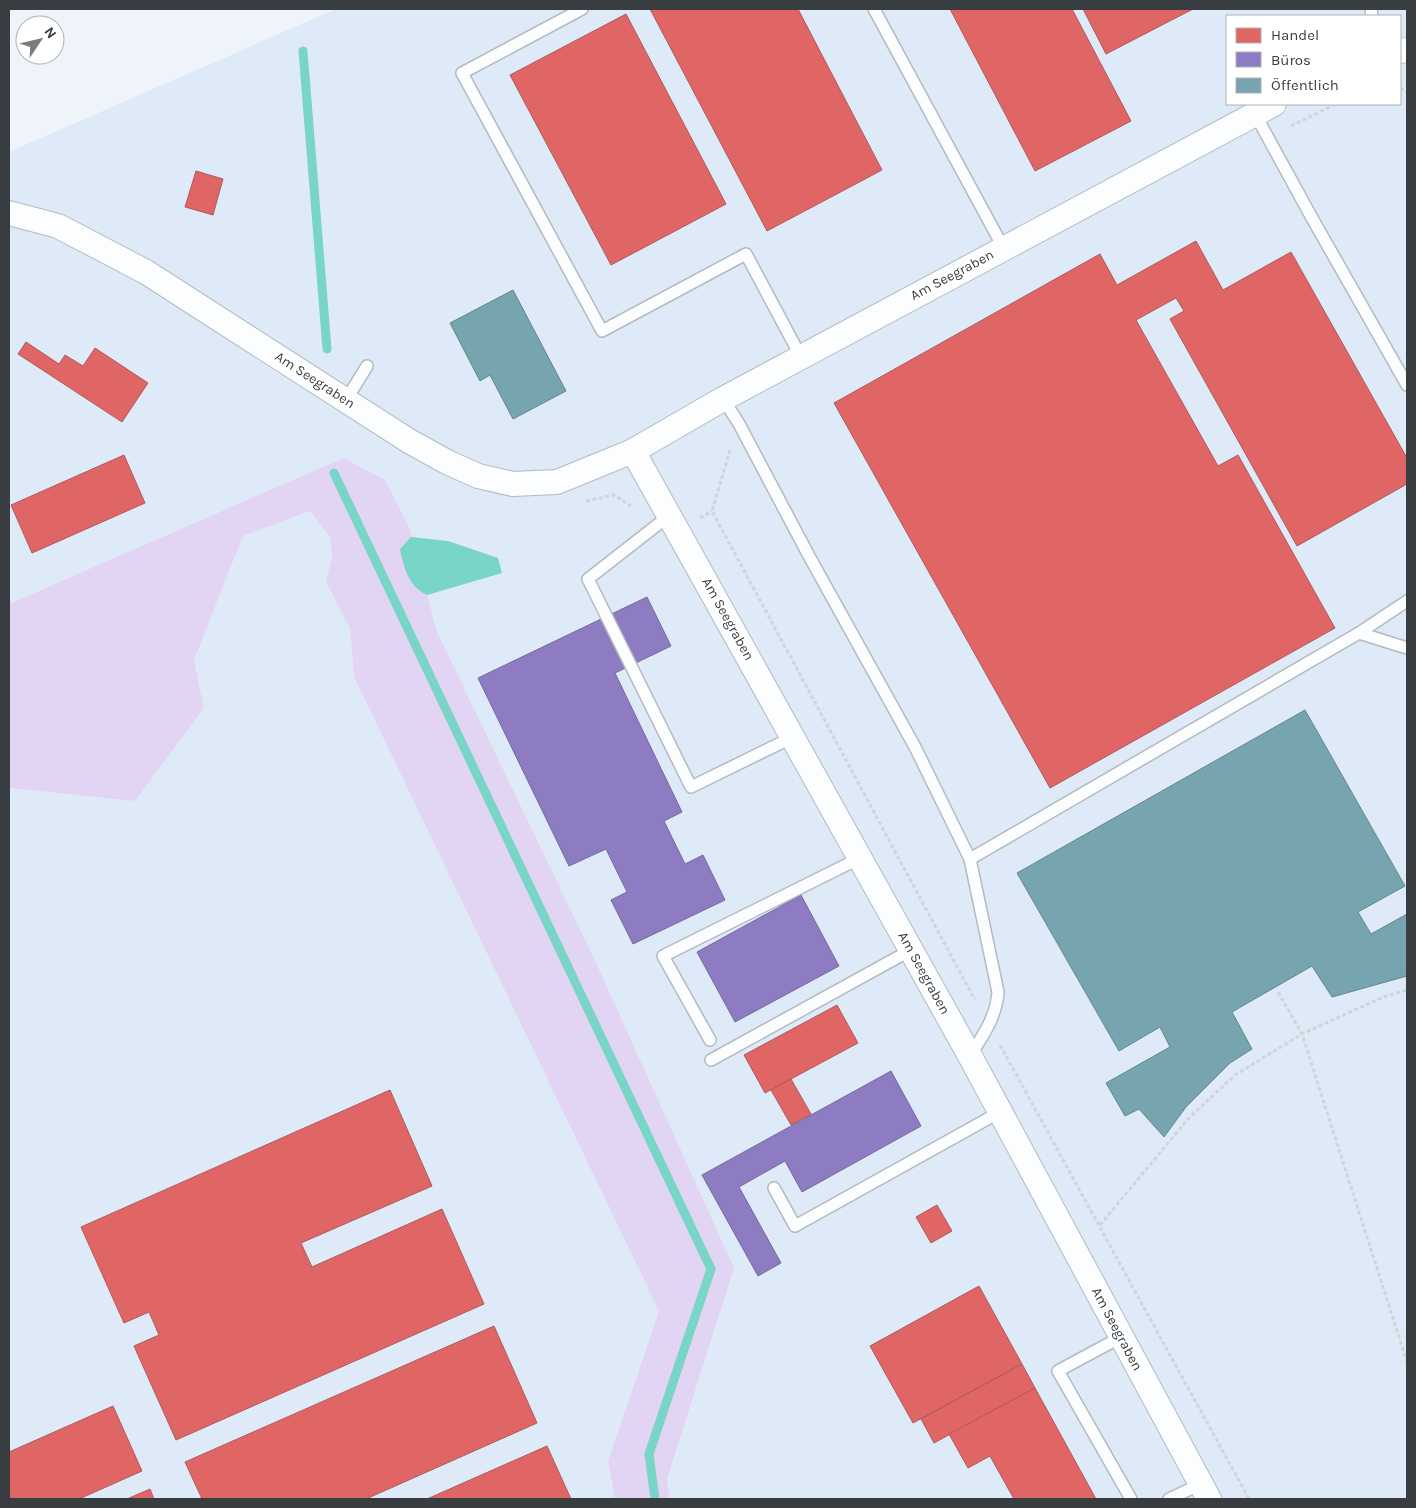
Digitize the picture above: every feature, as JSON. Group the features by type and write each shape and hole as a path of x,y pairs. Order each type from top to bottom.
{"street":[{"name":"Am Seegraben","path":"9,213 58,226 146,272 409,441 447,462 478,476 513,484 557,482 633,451 723,398 1264,109"},
{"name":"Am Seegraben","path":"633,451 912,950 1205,1492"}],"lane":[{"path":"582,9 462,73 602,331 746,254 801,356"},
{"path":"874,9 1003,248"},
{"path":"1264,109 1267,138 1407,385"},
{"path":"346,400 367,366"},
{"path":"723,398 738,422 809,556 915,747 970,859 998,992 997,1007 989,1026 970,1056"},
{"path":"670,515 588,578 691,787 793,737"},
{"path":"970,859 1359,633 1407,601"},
{"path":"1359,633 1407,648"},
{"path":"710,1040 663,956 860,858"},
{"path":"711,1060 912,950"},
{"path":"774,1188 795,1226 1000,1112"},
{"path":"1121,1337 1058,1371 1131,1499"},
{"path":"1169,1499 1205,1492"}],"path":[{"path":"1267,138 1334,105"},
{"path":"738,422 712,511 989,1026 1249,1499"},
{"path":"1100,1225 1188,1119 1235,1075 1302,1034 1383,998 1407,990"},
{"path":"1278,992 1302,1034 1407,1362"}],"shaded area":[{"path":"336,9 1407,9 1407,1499 670,1499 667,1481 734,1268 437,632 410,529 343,458 9,604 9,152"},
{"path":"343,458 385,480 410,529 437,632 597,965 734,1268 667,1480 670,1499 615,1499 608,1461 659,1311 354,677 350,628 326,582 332,556 330,537 310,511 243,536 194,660 204,708 135,801 9,788 9,604"},
{"path":"310,511 330,537 332,556 326,582 350,628 354,677 659,1311 608,1461 615,1499 9,1499 9,788 135,801 204,708 194,660 243,536"},
{"path":"411,537 448,541 498,558 502,573 427,595 411,582 403,563 400,549"}],"building: Handel":[{"path":"650,9 798,9 882,170 767,231"},
{"path":"950,9 1072,9 1131,121 1035,171"},
{"path":"1083,9 1193,9 1106,54"},
{"path":"626,14 726,204 611,265 510,75"},
{"path":"196,171 223,179 213,215 185,207"},
{"path":"1196,241 1223,290 1291,252 1407,458 1407,484 1297,546 1170,319 1184,311 1176,298 1136,320 1218,466 1238,455 1335,628 1050,788 834,403 1100,254 1117,285"},
{"path":"26,342 59,364 65,355 83,366 95,348 148,383 122,422 18,354"},
{"path":"124,455 145,503 32,553 11,505"},
{"path":"837,1005 858,1043 765,1093 744,1055"},
{"path":"791,1079 811,1114 791,1125 771,1090"},
{"path":"390,1090 432,1186 301,1243 312,1267 442,1209 484,1304 176,1440 134,1346 159,1335 149,1312 124,1323 81,1227"},
{"path":"937,1205 952,1231 931,1243 916,1217"},
{"path":"979,1286 1022,1364 913,1423 870,1346"},
{"path":"494,1326 537,1423 366,1499 202,1499 185,1462"},
{"path":"1022,1364 1035,1388 934,1443 921,1419"},
{"path":"1035,1388 1096,1499 1014,1499 990,1456 968,1468 949,1434"},
{"path":"113,1406 142,1471 79,1499 9,1499 9,1452"},
{"path":"547,1446 571,1499 427,1499"},
{"path":"150,1489 154,1499 127,1499"}],"building: Büros":[{"path":"647,597 671,646 615,673 682,812 664,821 685,864 703,855 725,900 633,944 611,900 627,892 606,849 569,866 478,678"},
{"path":"801,895 839,966 735,1022 697,952"},
{"path":"891,1071 921,1126 802,1192 785,1161 739,1187 781,1263 758,1276 702,1175"}],"building: Öffentlich":[{"path":"513,290 566,391 513,419 490,375 480,381 450,323"},
{"path":"1305,710 1405,886 1358,912 1371,934 1407,914 1407,976 1332,997 1312,966 1232,1012 1252,1049 1230,1063 1186,1107 1164,1137 1139,1109 1125,1116 1106,1083 1170,1047 1160,1027 1119,1051 1017,873"}],"waterway":[{"path":"303,51 327,349"},
{"path":"334,473 711,1269 649,1454 655,1499"}]}
